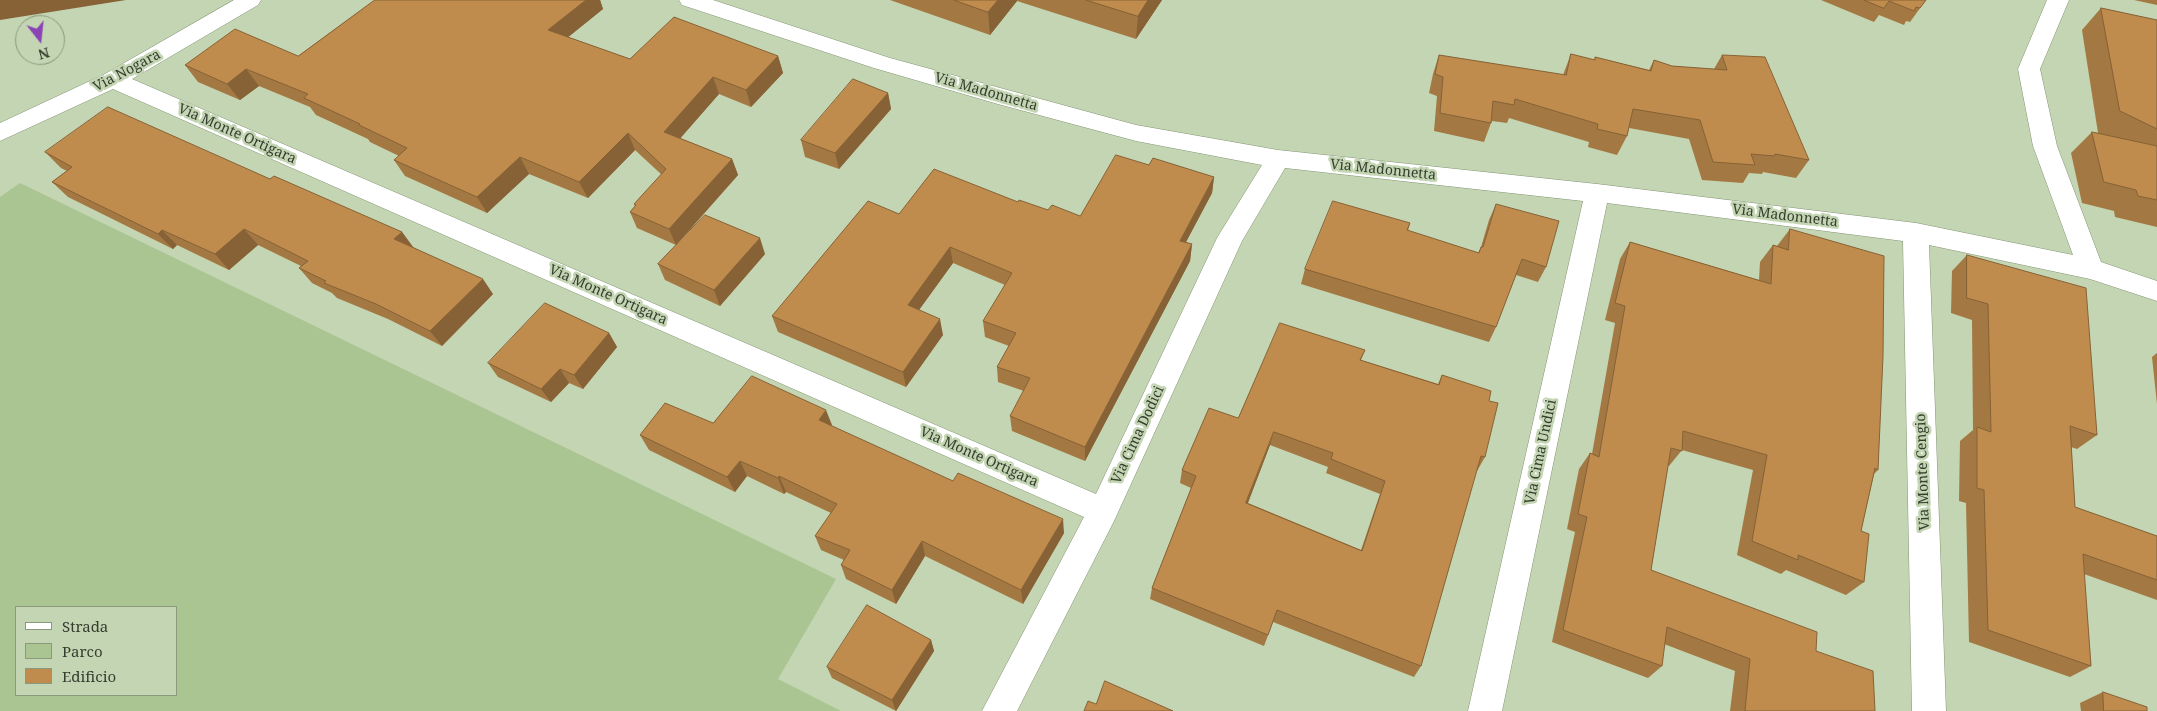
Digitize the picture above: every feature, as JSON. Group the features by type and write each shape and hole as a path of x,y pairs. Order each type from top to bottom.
{"street":[{"name":"Via Nogara","path":"0,133 113,80 250,0"},
{"name":"Via Madonnetta","path":"690,0 873,60 1136,133 1278,159 1597,193 1916,232 2091,269 2157,291"},
{"path":"2058,0 2029,69 2045,146 2091,269"},
{"name":"Via Monte Ortigara","path":"113,80 1102,511"},
{"name":"Via Cima Dodici","path":"999,711 1102,511 1230,238 1278,159"},
{"name":"Via Cima Undici","path":"1485,711 1597,193"},
{"name":"Via Monte Cengio","path":"1916,232 1930,711"}],"green space":[{"path":"20,183 836,579 778,679 841,711 0,711 0,197"}],"building":[{"path":"375,0 586,0 548,30 630,59 674,17 778,56 746,90 713,77 664,132 732,159 669,229 630,212 636,205 634,204 666,169 628,133 579,182 520,157 477,197 394,160 407,148 304,98 308,94 246,69 227,84 185,65 235,29 298,56"},
{"path":"954,0 998,0 988,12"},
{"path":"1086,0 1148,0 1138,16"},
{"path":"1864,0 1926,0 1920,8 1916,7 1914,11 1889,1 1884,8"},
{"path":"2101,8 2157,20 2157,129 2120,111"},
{"path":"1571,54 1595,60 1595,57 1651,71 1654,60 1672,66 1727,70 1722,55 1765,57 1809,160 1775,154 1774,156 1751,154 1755,165 1713,162 1700,120 1633,109 1627,136 1597,129 1598,124 1515,99 1514,105 1493,101 1491,123 1440,113 1443,77 1435,74 1439,55 1566,75"},
{"path":"853,79 888,93 835,153 801,140"},
{"path":"108,107 270,179 274,176 402,232 394,239 483,279 430,331 376,304 324,283 326,281 299,268 308,261 244,229 215,254 162,230 158,234 52,182 72,167 45,152"},
{"path":"2092,132 2157,146 2157,200 2138,196 2136,190 2104,182"},
{"path":"1116,155 1149,165 1153,158 1214,177 1180,241 1192,244 1085,447 1010,416 1030,378 997,367 1016,333 983,321 1012,273 950,247 908,305 940,319 903,372 772,316 868,201 899,214 934,169 1018,202 1019,200 1048,210 1052,205 1080,216"},
{"path":"1333,201 1410,223 1407,230 1479,253 1481,247 1483,247 1496,204 1559,221 1546,267 1522,259 1496,327 1305,269"},
{"path":"705,215 760,238 714,290 658,264"},
{"path":"1790,229 1884,256 1883,356 1878,470 1875,468 1861,531 1869,534 1864,582 1798,555 1798,560 1752,541 1767,455 1683,431 1682,451 1671,448 1651,570 1817,632 1816,651 1873,671 1875,711 1745,711 1750,659 1667,627 1662,666 1563,630 1587,517 1578,514 1590,453 1599,457 1625,306 1615,303 1630,242 1771,284 1773,245 1788,250"},
{"path":"1967,255 2086,288 2097,435 2070,426 2075,507 2157,536 2157,580 2083,554 2091,666 1988,630 1984,490 1977,488 1977,427 1991,432 1988,304 1967,298"},
{"path":"545,303 609,333 574,375 560,369 541,389 488,363"},
{"path":"1280,323 1365,350 1360,360 1439,385 1442,375 1491,391 1489,401 1498,403 1485,457 1481,456 1421,666 1277,610 1268,635 1152,588 1196,476 1182,470 1209,408 1238,418","holes":["1274,432 1333,453 1331,459 1385,481 1362,551 1246,503"]},
{"path":"752,376 826,410 819,420 953,481 958,473 1063,519 1021,590 922,541 892,590 841,565 850,550 815,536 837,504 779,476 778,478 740,461 727,477 640,435 665,403 713,423"},
{"path":"867,605 931,640 892,700 827,667"},
{"path":"1105,681 1173,711 1084,711 1088,701 1096,704"},
{"path":"2103,692 2147,707 2147,711 2104,711"}]}
